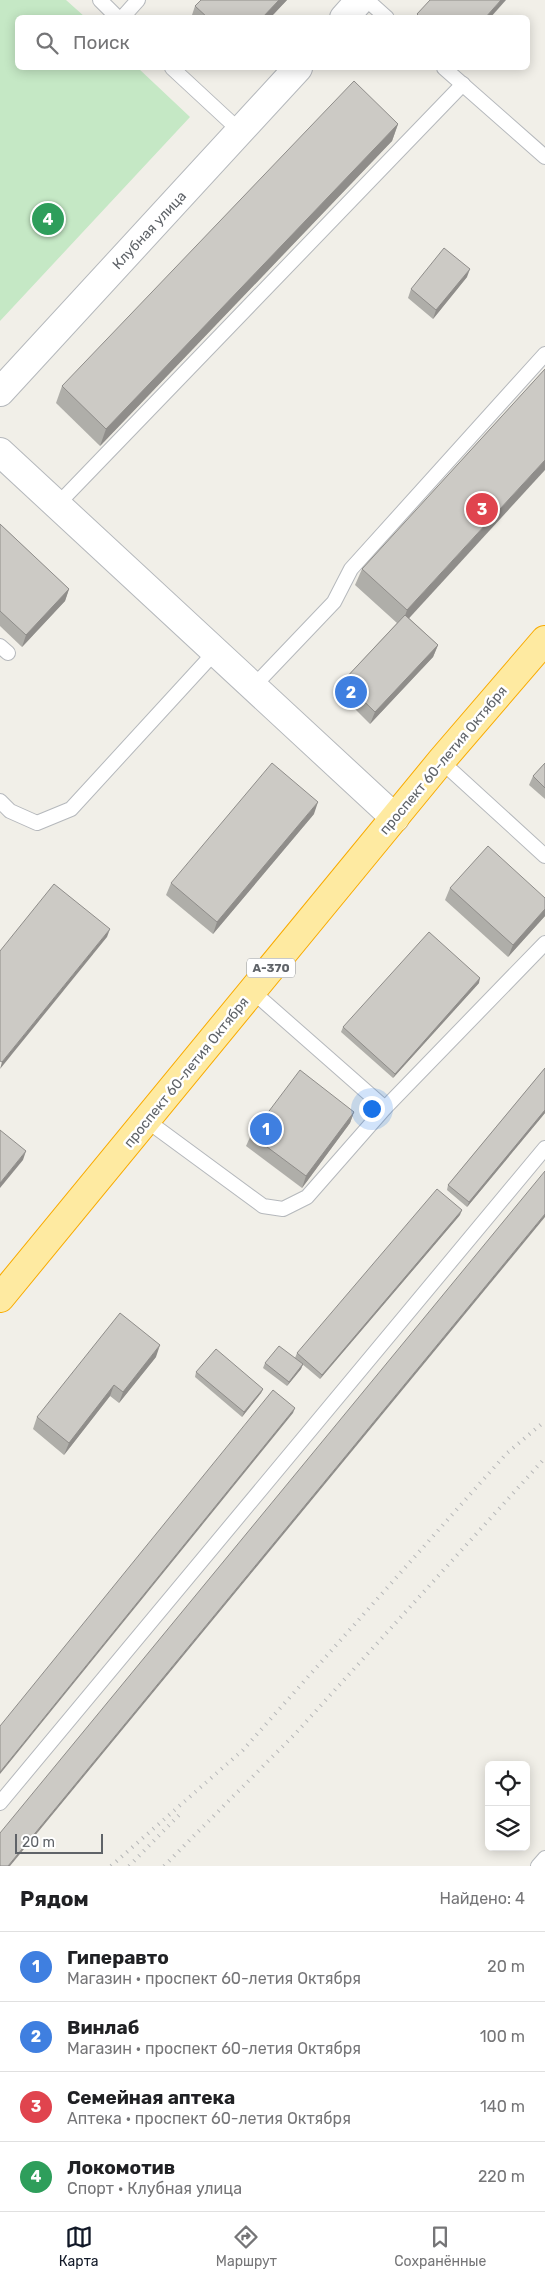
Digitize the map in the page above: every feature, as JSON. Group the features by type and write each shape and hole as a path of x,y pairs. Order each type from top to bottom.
{"highway":[{"name":"проспект 60-летия Октября","path":"0,1298 441,761 545,640"}],"street":[{"path":"347,15 360,0"},
{"name":"Клубная улица","path":"0,392 296,70"},
{"path":"0,452 394,818"}],"lane":[{"path":"100,0 117,15"},
{"path":"123,15 138,0"},
{"path":"367,0 384,15"},
{"path":"174,70 240,131"},
{"path":"446,70 545,157"},
{"path":"57,505 463,84"},
{"path":"253,687 334,602 352,569 545,354"},
{"path":"0,801 10,811 37,823 71,809 215,652"},
{"path":"441,761 545,856"},
{"path":"146,1120 263,1206 283,1209 307,1197 385,1108 545,943"},
{"path":"252,991 385,1108"},
{"path":"0,1803 545,1148"},
{"path":"538,1866 545,1858"}],"green space":[{"path":"0,0 66,0 83,15 15,15 15,70 140,70 190,117 0,321"}],"building":[{"path":"201,0 279,0 265,15 205,15 195,6"},
{"path":"430,0 501,0 488,15 417,14"},
{"path":"354,81 398,124 106,429 62,386"},
{"path":"444,248 470,269 436,310 411,289"},
{"path":"545,369 545,460 407,610 362,569"},
{"path":"0,524 69,589 26,635 0,611"},
{"path":"405,615 438,645 375,712 343,681"},
{"path":"272,763 318,802 217,922 171,883"},
{"path":"545,763 545,788 533,776"},
{"path":"488,846 545,898 545,909 513,945 450,888"},
{"path":"54,884 110,929 2,1062 0,1061 0,951"},
{"path":"429,932 480,978 395,1074 343,1027"},
{"path":"545,1068 545,1110 469,1202 448,1185"},
{"path":"300,1070 354,1112 306,1176 251,1135"},
{"path":"0,1130 26,1151 0,1183"},
{"path":"545,1171 545,1214 8,1866 0,1866 0,1833"},
{"path":"437,1189 462,1210 322,1375 297,1353"},
{"path":"120,1313 160,1345 123,1392 114,1385 69,1443 37,1417"},
{"path":"279,1346 303,1364 289,1382 265,1363"},
{"path":"216,1349 263,1389 244,1412 196,1372"},
{"path":"273,1390 295,1408 0,1772 0,1726"}],"railway":[{"path":"111,1866 243,1750 506,1454 545,1421"},
{"path":"164,1866 295,1734 545,1458"},
{"path":"129,1866 180,1814"}],"place":[{"name":"Локомотив","path":"48,219"},
{"name":"Семейная аптека","path":"482,509"},
{"name":"Винлаб","path":"351,692"},
{"name":"Гиперавто","path":"266,1129"}]}
